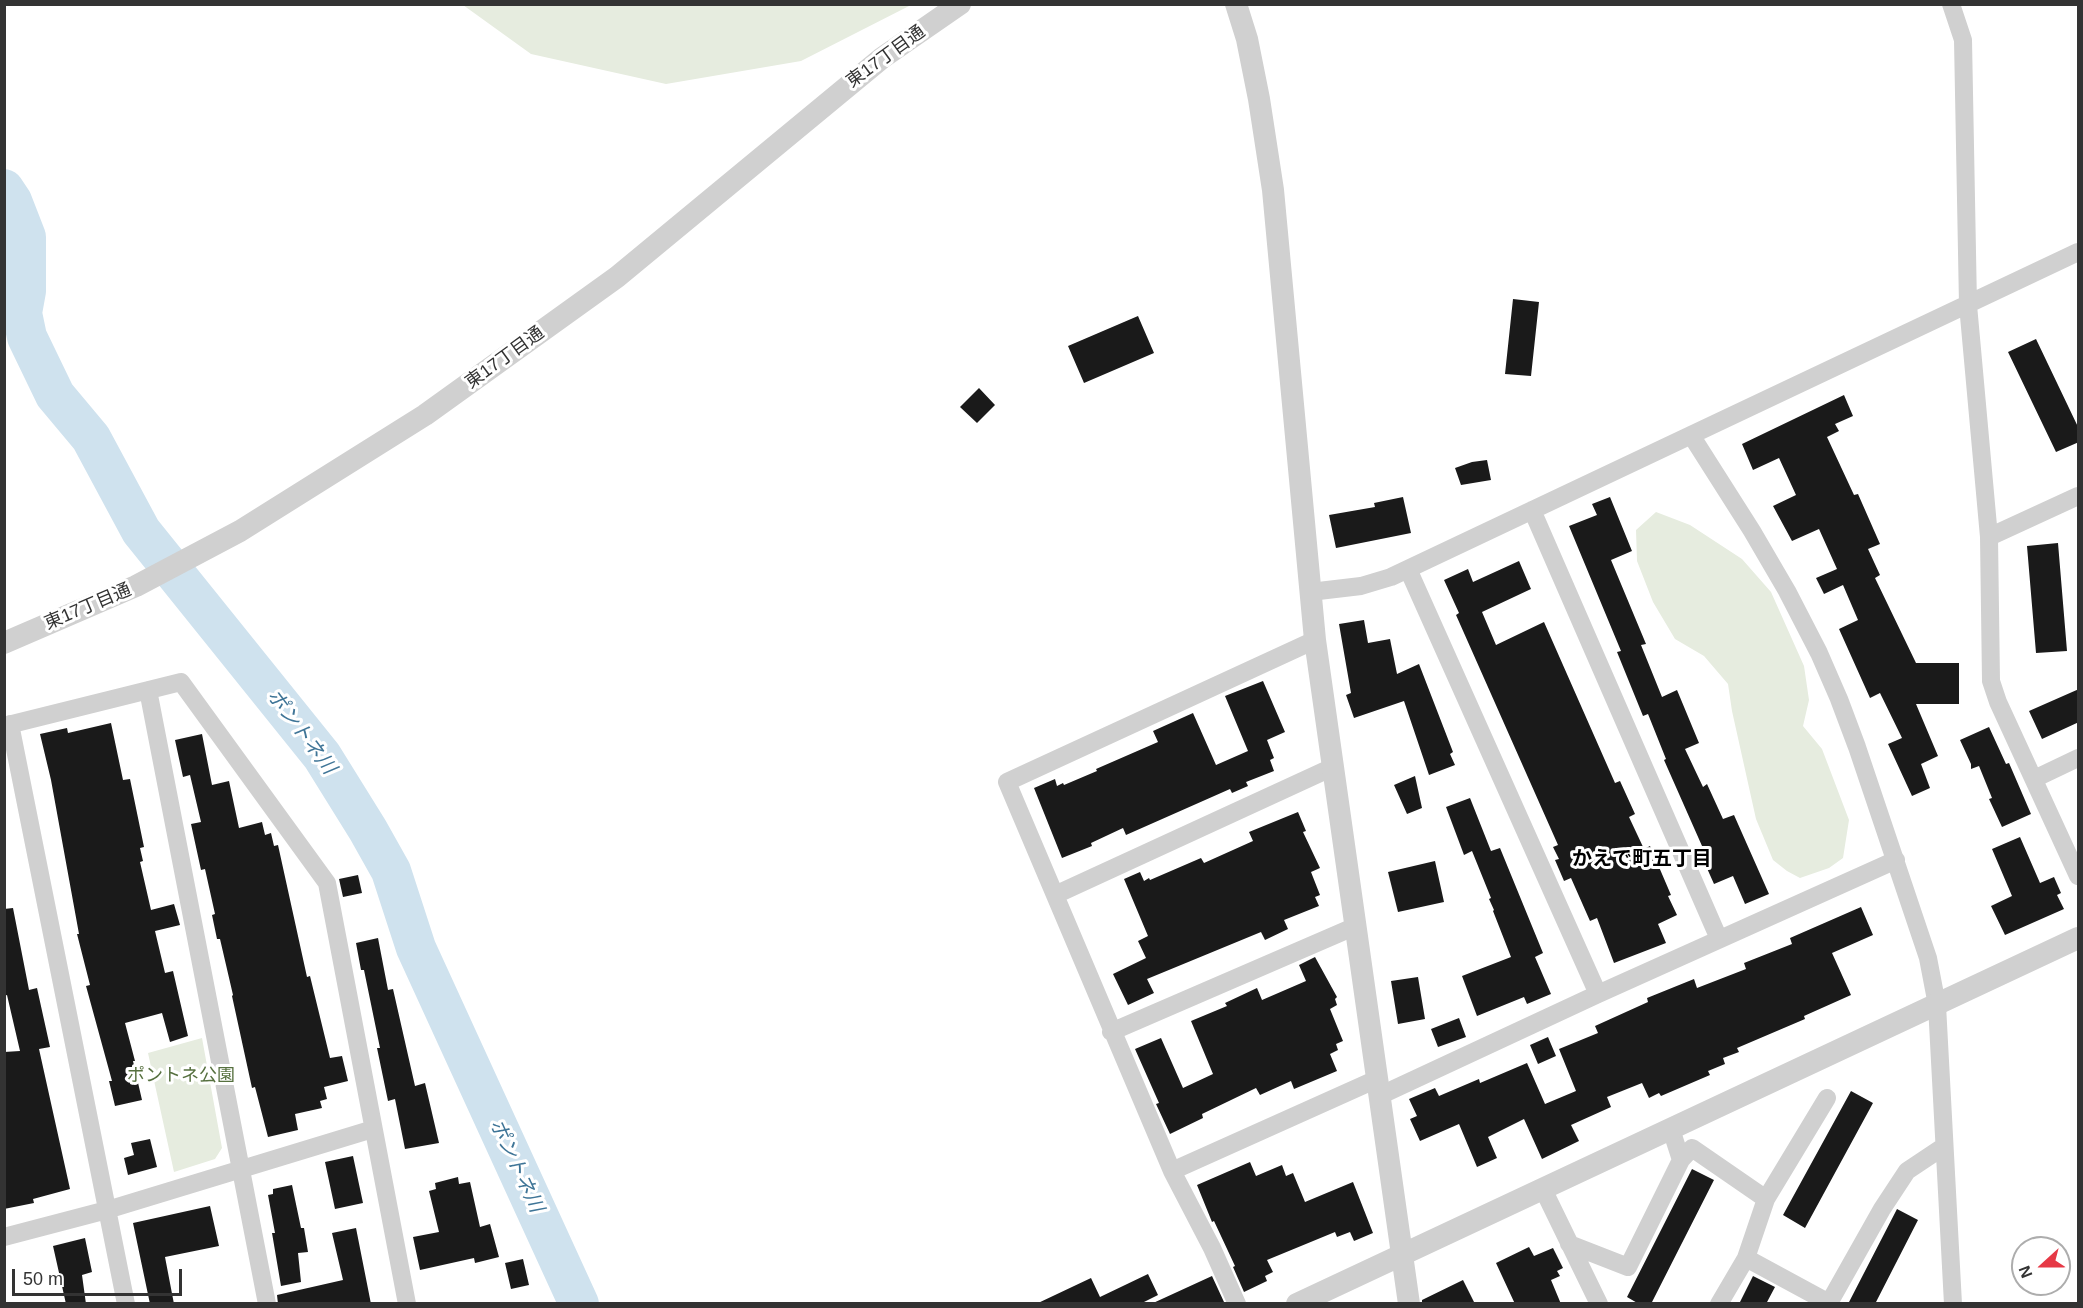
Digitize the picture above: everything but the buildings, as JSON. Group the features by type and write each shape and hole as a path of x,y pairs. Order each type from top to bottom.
{"street":[{"name":"東17丁目通","path":"4,643 136,586 240,531 425,416 617,277 873,64 960,4"},
{"path":"1236,4 1253,69 1273,190 1315,640 1409,1304"},
{"path":"1951,4 1963,40 1968,305 1989,537 1991,681 1998,702 2079,876"},
{"path":"1310,592 1361,586 1391,577 2079,252"},
{"path":"1691,435 1758,541 1819,653 1839,699 1928,958 1937,1005 1953,1304"},
{"path":"1989,537 2079,496"},
{"path":"1532,510 1719,939"},
{"path":"1408,569 1598,994"},
{"path":"1237,1304 1212,1248 1172,1171 1006,782 1315,640"},
{"path":"126,1304 7,725 181,682 327,883 407,1304"},
{"path":"148,690 267,1304"},
{"path":"2034,779 2079,758"},
{"path":"1055,895 1333,767"},
{"path":"1172,1171 1598,994 1896,860"},
{"path":"1111,1032 1356,926"},
{"path":"1297,1304 2079,938"},
{"path":"1719,1304 1746,1258 1766,1198 1827,1098"},
{"path":"4,1237 107,1209 373,1129"},
{"path":"1671,1129 1681,1161"},
{"path":"1746,1258 1829,1303 1882,1209 1907,1171 1943,1147"},
{"path":"1569,1244 1628,1267 1681,1161 1692,1148 1766,1198"},
{"path":"1543,1189 1599,1304"}],"green space":[{"path":"463,5 911,5 801,61 666,84 531,54"},
{"path":"1656,512 1690,525 1742,559 1771,592 1804,666 1809,700 1803,726 1822,749 1849,820 1843,858 1829,868 1800,878 1773,860 1756,819 1728,684 1704,656 1675,639 1653,602 1637,561 1636,530"},
{"name":"ポントネ公園","path":"202,1038 222,1148 215,1159 174,1172 148,1053"}],"waterway":[{"name":"ポントネ川","path":"4,189 12,201 26,237 26,291 22,313 27,337 55,395 91,438 141,531 322,756 368,830 391,871 416,948 579,1304"}],"district":[{"name":"かえで町五丁目","path":"1642,859"}]}
